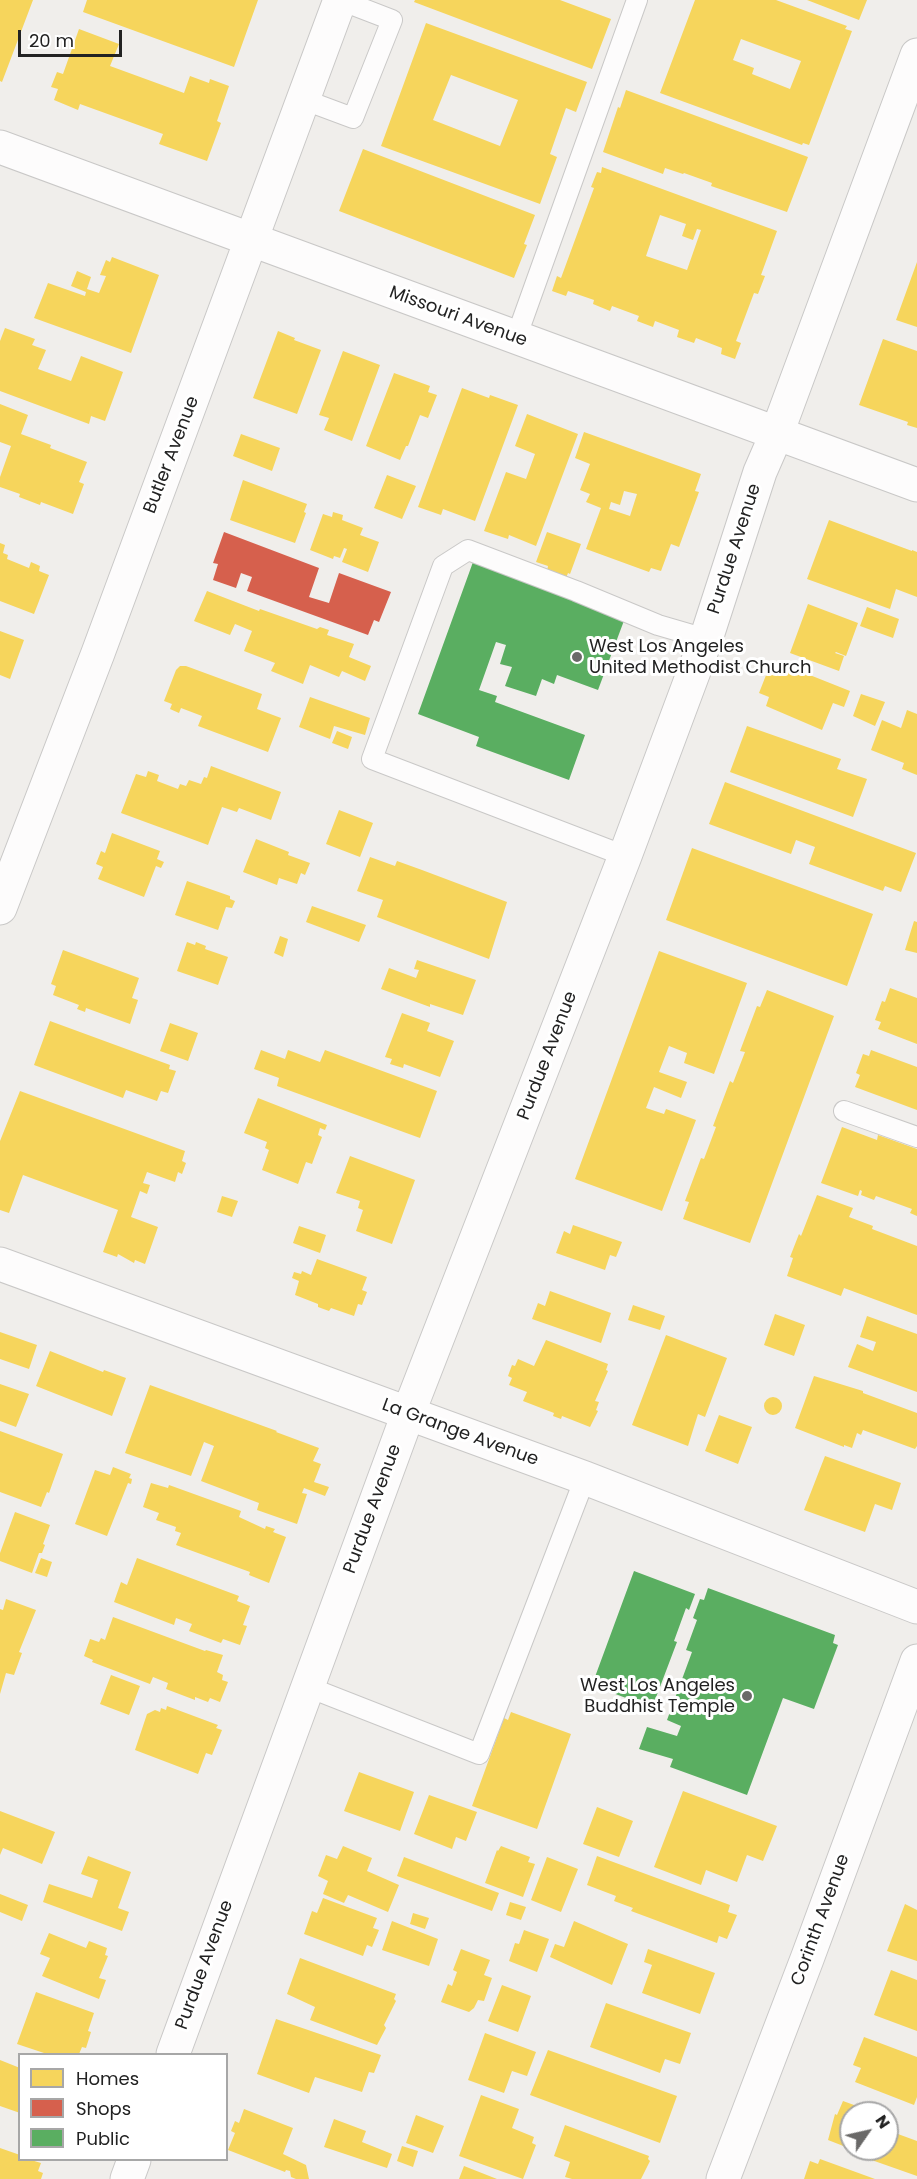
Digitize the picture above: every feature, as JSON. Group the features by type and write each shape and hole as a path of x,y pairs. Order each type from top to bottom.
{"street":[{"name":"Butler Avenue","path":"0,908 106,631 340,0"},
{"name":"Purdue Avenue","path":"173,2053 408,1414 625,856 706,639 760,472 777,433 917,55"},
{"name":"Missouri Avenue","path":"0,147 917,485"},
{"name":"La Grange Avenue","path":"0,1264 585,1478 917,1607"},
{"name":"Corinth Avenue","path":"723,2179 917,1661"},
{"path":"127,2179 134,2161"}],"lane":[{"path":"302,99 352,118 392,20 340,0"},
{"path":"516,338 638,0"},
{"path":"625,856 372,759 443,566 468,550 658,625 706,639"},
{"path":"844,1111 917,1137"},
{"path":"308,1687 479,1754 585,1478"}],"building: Homes":[{"path":"0,0 33,0 2,82 0,81"},
{"path":"87,0 258,0 234,67 83,12"},
{"path":"415,0 560,0 611,19 592,69 414,2"},
{"path":"695,0 776,0 847,26 845,29 852,31 809,145 803,143 802,145 660,93","holes":["741,39 801,61 790,89 752,74 754,68 733,60"]},
{"path":"807,0 867,0 859,20"},
{"path":"426,23 587,82 576,112 566,108 550,154 557,157 540,204 381,146","holes":["451,75 518,100 500,146 433,120"]},
{"path":"79,29 119,44 110,66 184,93 190,76 209,83 210,79 229,86 217,121 221,123 207,161 159,144 163,134 80,104 78,110 54,100 58,89 51,87 57,72 63,74"},
{"path":"626,90 808,157 787,212 711,186 712,183 684,173 665,168 663,174 603,152"},
{"path":"363,149 535,215 524,244 527,245 514,278 339,211"},
{"path":"602,167 777,231 761,275 765,276 758,294 754,293 736,341 741,343 735,359 721,354 722,348 696,338 694,343 677,337 679,330 655,321 653,327 637,321 639,316 612,306 610,311 593,304 594,300 568,291 566,296 552,291 557,276 561,278 594,188 591,187 597,172 601,173","holes":["660,215 686,224 682,236 693,240 697,229 701,230 687,270 646,256"]},
{"path":"112,257 159,275 131,353 34,318 48,283 85,296 86,292 71,286 77,271 91,277 87,289 99,293 106,276 100,275 106,260 110,262"},
{"path":"917,262 917,327 896,320"},
{"path":"5,328 35,339 32,345 46,350 38,369 71,381 81,356 123,372 105,421 91,416 89,424 0,391 0,341"},
{"path":"278,331 321,350 297,414 253,398"},
{"path":"883,339 917,351 917,428 907,425 908,422 859,405"},
{"path":"343,351 380,365 352,441 324,430 329,418 319,415"},
{"path":"394,373 430,386 428,392 437,395 428,418 420,415 400,460 366,446"},
{"path":"462,388 518,405 475,521 443,509 441,515 418,507"},
{"path":"0,404 28,415 21,434 87,462 79,482 84,484 73,514 41,502 40,505 19,497 20,494 0,487 0,477 11,446 0,442"},
{"path":"527,414 578,434 536,546 509,535 508,539 484,531 506,472 526,479 535,454 515,446"},
{"path":"584,432 701,474 695,491 699,492 679,547 671,544 661,571 651,568 649,572 586,549 601,508 586,502 590,494 580,490 590,464 575,458","holes":["624,491 637,494 630,516 609,509 611,502 620,505"]},
{"path":"241,434 280,448 272,471 233,456"},
{"path":"387,475 416,486 402,519 374,508"},
{"path":"243,480 307,504 295,543 230,520"},
{"path":"333,512 343,515 342,520 363,528 360,535 379,542 368,572 342,562 347,549 344,548 340,558 334,556 333,559 310,550 323,514 332,517"},
{"path":"829,520 917,552 917,597 896,589 890,609 807,579"},
{"path":"547,532 581,544 570,574 568,573 566,578 547,571 548,566 536,562"},
{"path":"0,543 5,545 3,553 8,555 7,559 29,568 31,562 40,566 39,571 49,575 34,614 0,601"},
{"path":"207,591 259,611 260,609 317,629 320,627 329,630 327,635 354,644 349,657 371,666 365,681 342,671 339,677 310,665 303,684 271,671 275,663 244,651 252,631 235,624 230,635 194,621"},
{"path":"808,604 858,623 846,656 835,653 844,656 839,671 790,653"},
{"path":"867,607 899,619 893,638 860,626"},
{"path":"0,631 24,640 10,679 0,675"},
{"path":"772,660 850,691 844,707 833,703 822,730 766,706 769,697 759,693"},
{"path":"180,666 186,666 262,694 257,709 281,718 268,752 198,726 202,716 181,708 179,713 170,709 172,704 164,701 176,670"},
{"path":"861,694 885,702 875,726 853,716"},
{"path":"310,697 370,718 365,735 334,726 330,739 299,727"},
{"path":"907,710 917,714 917,775 902,769 904,763 871,750 882,720 901,728"},
{"path":"747,726 841,759 837,769 867,779 853,817 730,772"},
{"path":"337,731 352,737 348,749 332,743"},
{"path":"211,766 281,792 271,820 239,808 237,812 222,807 208,845 121,813 136,774 146,777 148,771 159,775 157,781 178,789 180,784 186,786 189,780 201,784 204,777 207,778"},
{"path":"725,782 916,853 901,892 885,886 883,891 809,864 815,847 796,840 791,854 709,824"},
{"path":"339,810 373,823 360,857 326,844"},
{"path":"112,833 160,851 157,859 164,862 161,868 156,866 144,897 98,879 103,867 96,864 101,851 105,853"},
{"path":"256,839 310,863 305,875 301,873 297,884 279,878 277,885 243,872"},
{"path":"692,848 873,914 847,986 666,920"},
{"path":"370,857 395,866 397,861 507,902 489,959 377,917 383,900 357,891"},
{"path":"187,881 230,896 230,899 235,901 232,908 226,907 218,930 175,915"},
{"path":"312,906 366,925 359,942 306,922"},
{"path":"914,921 917,922 917,953 905,950"},
{"path":"280,936 288,939 283,957 274,953"},
{"path":"187,942 195,945 196,942 206,946 205,949 228,957 218,985 177,971"},
{"path":"63,950 139,978 132,998 138,1000 130,1024 86,1008 85,1012 77,1009 79,1005 53,995 56,986 51,984"},
{"path":"659,951 747,983 714,1074 684,1063 687,1053 669,1046 659,1072 687,1082 681,1098 654,1087 646,1108 664,1114 666,1109 696,1120 662,1211 575,1179"},
{"path":"417,960 476,980 463,1015 430,1004 430,1007 381,989 389,968 416,978 419,970 414,969"},
{"path":"890,988 917,998 917,1044 878,1029 881,1022 875,1020"},
{"path":"767,990 834,1016 750,1243 683,1219 689,1202 685,1201 701,1158 704,1159 716,1127 713,1126 730,1081 733,1083 745,1052 740,1051 757,1006 760,1007"},
{"path":"402,1013 430,1023 427,1031 454,1041 440,1077 404,1064 403,1068 390,1064 392,1059 385,1057"},
{"path":"50,1021 170,1065 169,1069 176,1071 168,1093 161,1091 157,1101 126,1090 123,1098 34,1065"},
{"path":"170,1023 198,1033 188,1061 160,1051"},
{"path":"261,1050 285,1059 288,1050 320,1062 325,1050 437,1091 420,1138 277,1086 279,1078 254,1069"},
{"path":"871,1050 917,1067 917,1110 855,1087 860,1075 856,1073 863,1054 869,1056"},
{"path":"20,1091 185,1151 182,1161 186,1163 182,1174 178,1172 175,1182 147,1172 143,1183 150,1185 147,1194 140,1191 131,1217 158,1227 145,1264 135,1260 134,1263 118,1254 117,1257 103,1252 118,1210 23,1175 9,1213 0,1210 0,1141"},
{"path":"258,1098 327,1125 325,1130 320,1128 318,1135 322,1137 312,1164 306,1162 298,1184 262,1170 269,1150 265,1148 267,1142 244,1133"},
{"path":"842,1127 877,1140 878,1135 917,1149 917,1216 910,1213 912,1209 876,1196 874,1200 861,1195 860,1190 858,1196 821,1183"},
{"path":"350,1156 415,1180 392,1244 356,1231 363,1210 358,1208 360,1201 336,1193"},
{"path":"817,1195 853,1208 849,1217 873,1226 872,1229 917,1246 917,1315 844,1288 841,1296 787,1276 793,1258 790,1257"},
{"path":"222,1196 238,1201 232,1217 217,1212"},
{"path":"573,1225 622,1242 616,1257 610,1255 605,1270 556,1253 564,1231 570,1234"},
{"path":"299,1226 326,1235 320,1253 293,1243"},
{"path":"317,1259 367,1277 362,1290 367,1292 362,1305 358,1304 354,1316 331,1308 329,1311 295,1295 299,1281 292,1278 294,1272 301,1274 302,1271 311,1275"},
{"path":"550,1291 611,1313 601,1343 532,1319 538,1303 545,1306"},
{"path":"633,1305 665,1316 660,1330 628,1320"},
{"path":"775,1314 805,1325 794,1356 764,1345"},
{"path":"867,1316 917,1334 917,1392 848,1367 857,1344 873,1351 876,1342 860,1337"},
{"path":"0,1332 37,1345 29,1369 0,1359"},
{"path":"666,1335 727,1358 705,1417 698,1414 688,1446 632,1425"},
{"path":"546,1340 608,1364 606,1370 608,1371 595,1401 599,1402 596,1410 598,1411 590,1427 562,1416 561,1419 553,1416 554,1413 523,1401 527,1392 509,1385 512,1378 508,1376 512,1365 515,1366 518,1359 534,1366"},
{"path":"50,1351 103,1372 104,1370 126,1378 112,1416 36,1386"},
{"path":"814,1376 863,1391 863,1393 917,1413 917,1446 915,1449 863,1430 861,1435 857,1433 852,1448 844,1445 844,1447 795,1428"},
{"path":"0,1384 29,1394 16,1427 0,1421"},
{"path":"150,1385 319,1448 313,1461 321,1464 314,1482 329,1487 325,1496 304,1488 302,1493 307,1494 297,1524 257,1510 259,1503 201,1481 214,1446 204,1442 191,1476 125,1453"},
{"path":"773,1397 779,1400 782,1406 779,1412 773,1415 767,1412 764,1406 767,1400"},
{"path":"719,1415 752,1427 738,1464 705,1451"},
{"path":"0,1431 63,1454 49,1493 47,1492 41,1507 0,1492"},
{"path":"825,1456 901,1483 892,1510 875,1504 865,1532 804,1510"},
{"path":"113,1467 131,1474 129,1478 132,1479 131,1484 128,1483 107,1536 75,1524 95,1470 110,1475"},
{"path":"151,1483 168,1488 169,1485 241,1511 239,1517 265,1529 266,1526 275,1529 273,1532 286,1537 269,1583 249,1575 250,1572 176,1545 181,1533 175,1531 176,1527 156,1520 159,1513 143,1507"},
{"path":"15,1512 50,1525 42,1553 39,1553 32,1573 0,1561 0,1553"},
{"path":"41,1558 52,1562 47,1577 35,1573"},
{"path":"137,1558 239,1596 237,1601 250,1606 243,1625 247,1626 240,1645 223,1639 221,1643 189,1631 192,1624 176,1618 174,1625 114,1602 121,1582 127,1585"},
{"path":"6,1599 36,1610 19,1652 22,1653 14,1675 6,1673 0,1694 0,1609 3,1610"},
{"path":"113,1617 205,1651 223,1655 217,1672 223,1675 222,1680 228,1682 220,1702 210,1698 208,1702 195,1697 195,1700 166,1689 168,1683 153,1677 150,1684 92,1662 93,1660 84,1656 90,1639 99,1642 101,1638 105,1640"},
{"path":"111,1675 140,1686 129,1715 100,1704"},
{"path":"167,1706 218,1725 216,1728 222,1730 212,1755 206,1753 198,1774 135,1750 147,1714 155,1710 160,1712 161,1708 166,1710"},
{"path":"511,1712 571,1734 537,1829 472,1806 504,1718 508,1720"},
{"path":"359,1772 414,1792 400,1831 344,1811"},
{"path":"683,1791 777,1826 763,1861 747,1855 737,1882 706,1870 701,1885 654,1867"},
{"path":"429,1795 477,1812 466,1841 456,1837 452,1849 414,1834"},
{"path":"597,1807 633,1821 619,1857 583,1844"},
{"path":"0,1811 55,1832 42,1864 3,1848 0,1855"},
{"path":"343,1846 372,1858 367,1871 399,1885 388,1912 348,1895 344,1903 323,1894 328,1881 318,1876 326,1855 337,1859"},
{"path":"501,1846 530,1857 528,1862 535,1864 523,1897 485,1883 497,1850"},
{"path":"88,1856 131,1872 118,1908 129,1912 122,1931 43,1902 49,1884 92,1898 98,1880 81,1874"},
{"path":"597,1856 730,1905 728,1912 737,1915 727,1939 719,1936 717,1943 631,1911 633,1908 614,1901 616,1896 587,1885"},
{"path":"404,1857 499,1893 492,1911 397,1876"},
{"path":"547,1857 578,1869 561,1912 531,1900"},
{"path":"0,1894 28,1905 22,1921 0,1912"},
{"path":"323,1898 377,1918 373,1928 379,1930 372,1947 367,1945 363,1956 304,1934 312,1911 317,1913"},
{"path":"510,1902 526,1907 521,1920 506,1915"},
{"path":"905,1904 917,1910 917,1961 887,1951"},
{"path":"413,1913 429,1918 425,1929 410,1924"},
{"path":"392,1921 438,1939 429,1966 382,1950"},
{"path":"574,1921 628,1944 612,1985 550,1957 555,1944 564,1947"},
{"path":"524,1930 549,1939 537,1972 509,1961 515,1943 519,1944"},
{"path":"49,1933 86,1948 89,1941 107,1948 105,1955 108,1956 99,1978 106,1980 99,1999 42,1976 50,1958 40,1954"},
{"path":"461,1949 490,1960 484,1975 492,1978 484,2001 478,2000 469,2012 441,2002 448,1984 452,1986 457,1972 453,1970"},
{"path":"648,1949 715,1973 700,2014 642,1993 652,1965 644,1962"},
{"path":"300,1958 396,1994 394,1999 396,2001 384,2025 386,2028 377,2045 310,2020 315,2007 287,1994"},
{"path":"891,1970 917,1980 917,2031 874,2015"},
{"path":"502,1985 531,1996 518,2032 488,2021"},
{"path":"36,1992 94,2013 88,2031 91,2032 86,2048 82,2047 79,2053 44,2053 17,2044"},
{"path":"606,2003 691,2033 680,2064 665,2059 660,2073 590,2047"},
{"path":"276,2019 381,2055 374,2073 369,2072 362,2092 315,2077 309,2093 257,2074"},
{"path":"485,2033 536,2052 527,2076 512,2071 504,2093 468,2080"},
{"path":"864,2037 917,2057 917,2097 914,2105 855,2082 861,2068 853,2065"},
{"path":"548,2050 677,2096 660,2143 530,2095"},
{"path":"0,2060 18,2067 18,2112 0,2106"},
{"path":"481,2095 519,2109 512,2128 534,2137 532,2143 536,2145 523,2179 459,2156"},
{"path":"244,2109 293,2128 283,2154 306,2165 309,2179 296,2179 291,2177 290,2171 285,2172 228,2150 235,2133 231,2131 235,2121 239,2123"},
{"path":"839,2110 839,2144 828,2140 835,2114 837,2115"},
{"path":"416,2115 444,2126 433,2153 406,2143"},
{"path":"334,2119 366,2131 362,2142 392,2154 387,2168 324,2147"},
{"path":"565,2125 649,2156 650,2161 641,2179 572,2179 565,2177 570,2162 554,2156"},
{"path":"899,2134 917,2141 917,2176 874,2161 899,2161"},
{"path":"402,2146 418,2151 413,2167 397,2161"},
{"path":"0,2148 18,2154 18,2161 41,2163 38,2171 43,2173 41,2179 0,2179"},
{"path":"820,2159 875,2179 804,2179 810,2161 818,2164"},
{"path":"464,2166 497,2179 459,2179"}],"building: Shops":[{"path":"224,532 319,568 309,597 329,603 339,573 391,592 379,622 374,620 368,635 247,591 252,577 241,573 236,588 213,580 218,564 213,563"}],"building: Public":[{"path":"473,562 625,618 598,690 557,675 554,684 542,679 536,696 505,686 512,667 500,664 506,645 496,642 479,690 497,696 495,702 585,735 569,780 476,746 479,737 418,714"},
{"path":"634,1571 695,1594 689,1610 686,1608 674,1641 677,1642 652,1708 592,1685"},
{"path":"708,1588 835,1635 833,1643 838,1645 814,1709 783,1698 747,1795 670,1767 673,1759 639,1749 647,1727 677,1736 681,1726 667,1720 692,1652 686,1650 697,1620 693,1618 700,1599 704,1600"}],"place":[{"name":"West Los Angeles United Methodist Church","path":"577,657"},
{"name":"West Los Angeles Buddhist Temple","path":"747,1696"}]}
